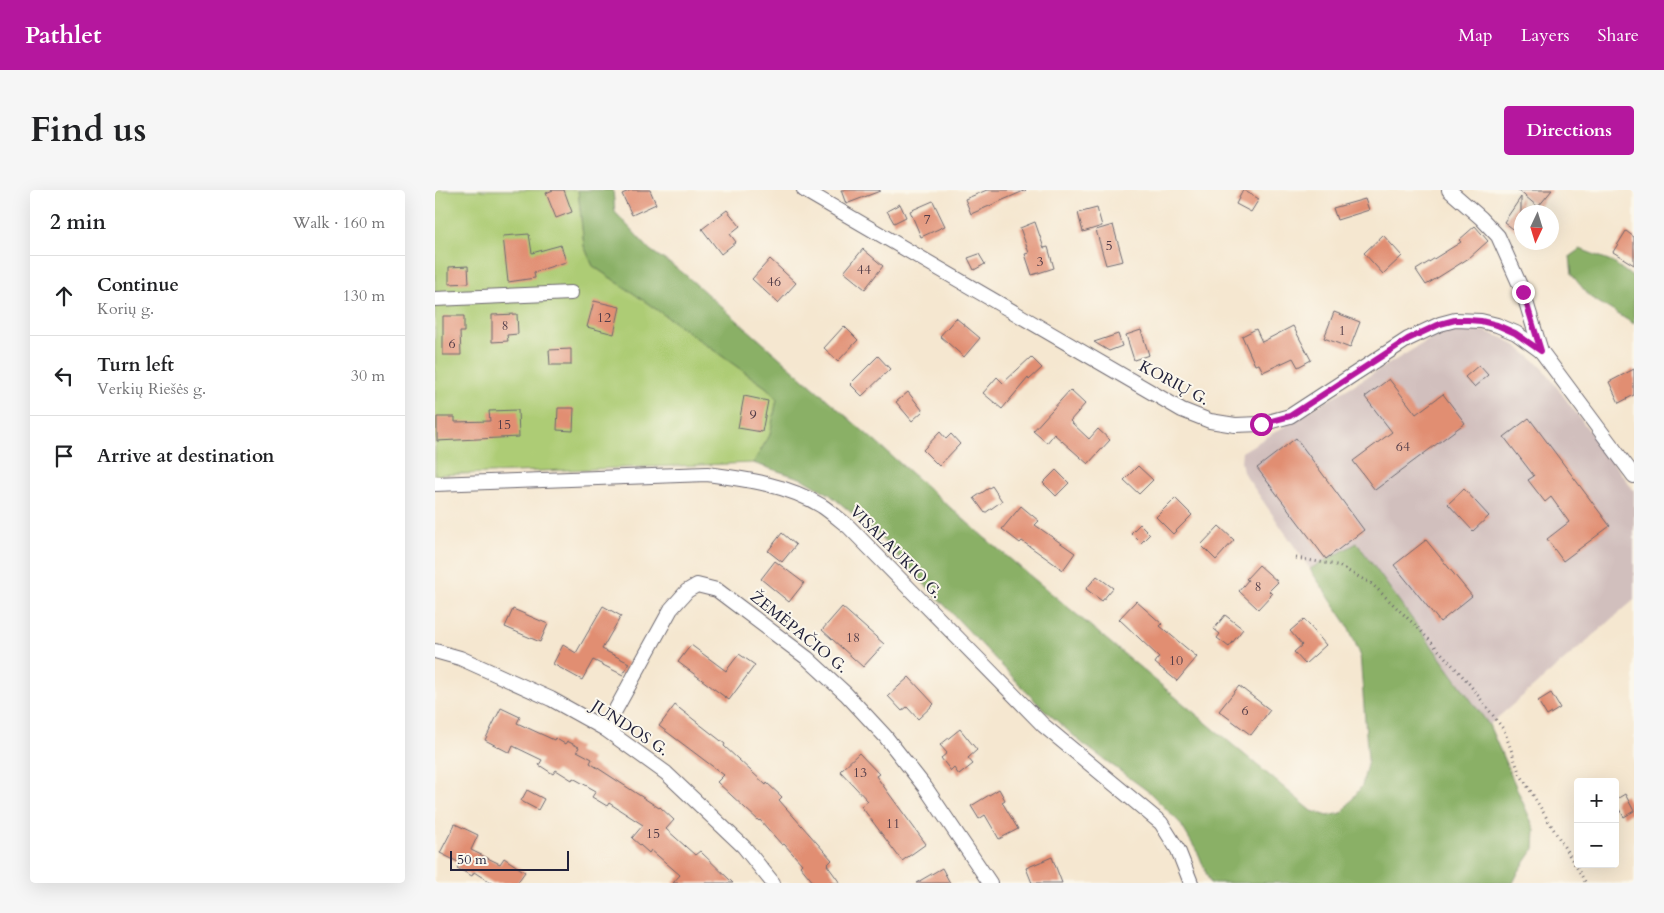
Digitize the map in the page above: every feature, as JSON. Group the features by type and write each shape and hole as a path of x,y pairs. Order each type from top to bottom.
{"street":[{"name":"KORIŲ G.","path":"804,190 1182,410 1210,421 1235,425 1261,424 1290,416 1408,339 1440,324 1455,320 1481,321 1497,325 1515,333 1541,351"},
{"path":"1449,190 1498,236 1523,292 1541,351 1634,476"},
{"path":"435,299 571,293"},
{"name":"VISALAUKIO G.","path":"435,484 707,474 747,479 785,489 821,505 849,527 1043,725 1136,800 1161,823 1179,850 1191,883"},
{"name":"ŽEMĖPAČIO G.","path":"605,730 671,610 687,591 697,585 717,590 807,658 847,694 885,736 925,787 990,883"},
{"name":"JUNDOS G.","path":"435,651 460,658 541,695 605,730 666,773 744,847 773,883"}],"path":[{"path":"1296,558 1337,565 1372,584 1421,631 1467,681 1504,730 1519,772 1586,883"}],"shaded area":[{"path":"1462,330 1484,331 1503,338 1518,347 1542,367 1634,491 1634,600 1489,725 1357,543 1310,569 1243,472 1241,461 1242,452 1437,335"}],"green space":[{"path":"435,190 578,190 584,246 593,266 767,388 777,399 770,435 753,463 435,475"},
{"path":"578,190 613,190 615,212 650,250 682,272 985,538 1312,811 1328,816 1342,813 1362,786 1368,760 1360,654 1348,626 1310,569 1357,543 1489,725 1535,830 1534,849 1513,883 1210,883 1199,855 1180,823 1149,792 1083,744 1040,706 876,533 829,494 803,479 753,463 770,435 777,399 767,388 593,266 584,246"},
{"path":"1580,249 1611,261 1634,278 1634,324 1590,297 1572,275 1570,256"}],"building":[{"path":"553,190 564,190 572,212 556,218 546,193"},
{"path":"631,190 650,190 656,204 632,215 622,194"},
{"path":"841,190 880,190 880,191 846,204"},
{"path":"987,190 1026,190 971,214 965,199"},
{"path":"1243,190 1259,199 1251,212 1236,204"},
{"path":"1518,190 1552,190 1540,205 1536,205"},
{"path":"1521,197 1521,205 1516,205"},
{"path":"1365,199 1369,210 1337,220 1333,208"},
{"path":"933,201 945,226 921,237 910,211"},
{"path":"900,204 906,217 894,223 887,211"},
{"path":"1514,207 1514,230 1504,222"},
{"path":"1097,208 1102,226 1083,232 1078,213"},
{"path":"727,210 740,226 730,234 736,242 721,254 702,229"},
{"path":"1035,222 1044,248 1048,247 1054,268 1032,275 1025,254 1029,253 1020,228"},
{"path":"1113,225 1123,261 1106,265 1096,230"},
{"path":"1475,226 1488,241 1469,258 1426,285 1416,270 1461,242 1459,240"},
{"path":"1626,231 1634,237 1634,265 1613,252"},
{"path":"529,234 532,253 561,245 566,262 534,272 535,278 508,282 503,236"},
{"path":"1383,235 1402,256 1383,274 1364,253"},
{"path":"863,249 883,266 865,289 844,272"},
{"path":"979,254 985,264 974,270 968,258"},
{"path":"770,259 796,283 778,303 752,279"},
{"path":"468,266 469,283 449,284 449,267"},
{"path":"594,301 620,307 614,334 587,327"},
{"path":"1334,312 1360,322 1350,348 1324,338"},
{"path":"517,314 518,334 507,335 508,341 492,342 492,315"},
{"path":"443,316 464,316 464,332 460,332 461,355 443,355"},
{"path":"956,318 980,338 964,357 940,336"},
{"path":"844,326 858,340 838,361 824,348"},
{"path":"1293,326 1311,360 1298,367 1293,358 1263,372 1259,364 1255,365 1242,336 1256,329 1262,342"},
{"path":"1141,330 1149,355 1134,360 1126,335"},
{"path":"1118,334 1122,346 1109,351 1094,342"},
{"path":"571,349 571,365 550,365 549,350"},
{"path":"878,356 890,369 862,396 850,384"},
{"path":"1031,357 1042,368 1029,380 1028,378 1002,409 983,393 997,377 1003,383"},
{"path":"1479,365 1488,375 1474,387 1465,377"},
{"path":"1634,369 1634,395 1619,403 1609,382"},
{"path":"1389,379 1416,414 1443,394 1465,423 1375,490 1353,461 1392,432 1365,397"},
{"path":"1070,390 1085,404 1070,421 1089,439 1098,429 1110,440 1088,464 1054,434 1047,443 1033,431"},
{"path":"908,392 923,411 912,421 896,402"},
{"path":"744,396 768,401 762,432 738,428"},
{"path":"558,408 574,408 573,431 557,430"},
{"path":"518,410 519,437 437,441 437,417 455,417 455,422 490,421 489,411"},
{"path":"1529,418 1610,526 1563,561 1547,539 1569,522 1551,497 1545,502 1528,480 1534,476 1504,437"},
{"path":"940,432 946,439 951,434 960,444 939,466 923,450"},
{"path":"1296,438 1364,530 1326,559 1257,468"},
{"path":"1138,466 1153,480 1139,494 1124,480"},
{"path":"1056,470 1069,483 1056,496 1043,483"},
{"path":"992,486 1002,501 985,513 974,498"},
{"path":"1464,489 1489,516 1473,531 1448,504"},
{"path":"1175,498 1192,515 1173,534 1156,517"},
{"path":"1021,506 1039,521 1035,525 1075,553 1063,570 1022,541 1020,543 1002,529"},
{"path":"1140,524 1150,534 1141,543 1131,533"},
{"path":"1219,526 1234,540 1216,560 1201,545"},
{"path":"782,533 796,545 782,562 768,551"},
{"path":"1426,540 1472,596 1440,622 1394,565"},
{"path":"775,561 804,583 789,602 761,579"},
{"path":"1259,565 1278,582 1269,591 1272,594 1258,609 1239,591 1248,580 1246,579"},
{"path":"1097,576 1113,588 1102,601 1086,589"},
{"path":"1136,601 1162,624 1160,626 1197,657 1177,681 1155,663 1159,657 1119,619"},
{"path":"603,606 621,616 602,649 629,663 623,675 593,660 582,680 553,664 563,645 576,653"},
{"path":"842,607 884,644 863,667 822,630"},
{"path":"513,609 548,624 540,642 505,627"},
{"path":"1225,615 1243,629 1229,647 1217,638 1220,634 1214,629"},
{"path":"1304,619 1326,645 1305,664 1294,652 1302,645 1290,631"},
{"path":"691,645 726,671 739,654 755,665 729,700 678,662"},
{"path":"909,677 934,704 918,719 907,707 902,711 888,696"},
{"path":"1239,686 1270,710 1251,735 1219,711"},
{"path":"1551,693 1560,708 1547,716 1538,701"},
{"path":"675,705 725,744 724,746 766,785 767,783 782,797 779,800 832,860 827,865 840,883 814,883 800,866 802,864 784,844 782,845 760,820 717,782 724,775 659,726"},
{"path":"501,708 520,717 517,723 554,740 555,738 565,744 567,741 579,747 577,751 592,759 590,763 660,807 674,820 666,829 695,855 700,851 733,883 673,883 680,875 651,850 649,853 632,838 643,825 609,803 607,806 592,797 596,791 556,770 553,774 539,765 542,760 513,746 510,753 485,740"},
{"path":"960,729 977,750 968,758 973,764 959,775 954,768 951,771 941,758 947,753 940,745"},
{"path":"859,753 879,774 876,776 926,844 902,861 861,806 868,801 840,771"},
{"path":"999,789 1005,800 1002,802 1018,829 999,839 985,815 979,819 971,806"},
{"path":"527,790 544,799 538,810 521,801"},
{"path":"1625,794 1634,811 1624,817 1619,809 1619,798"},
{"path":"455,824 478,835 471,850 500,864 504,858 525,872 517,883 491,883 474,872 472,876 457,868 460,863 440,853"},
{"path":"1052,857 1062,883 1032,883 1026,868"},
{"path":"942,868 950,883 916,883"}],"route":[{"path":"1261,424 1290,416 1408,339 1440,324 1455,320 1481,321 1497,325 1515,333 1541,351 1523,292"}]}
